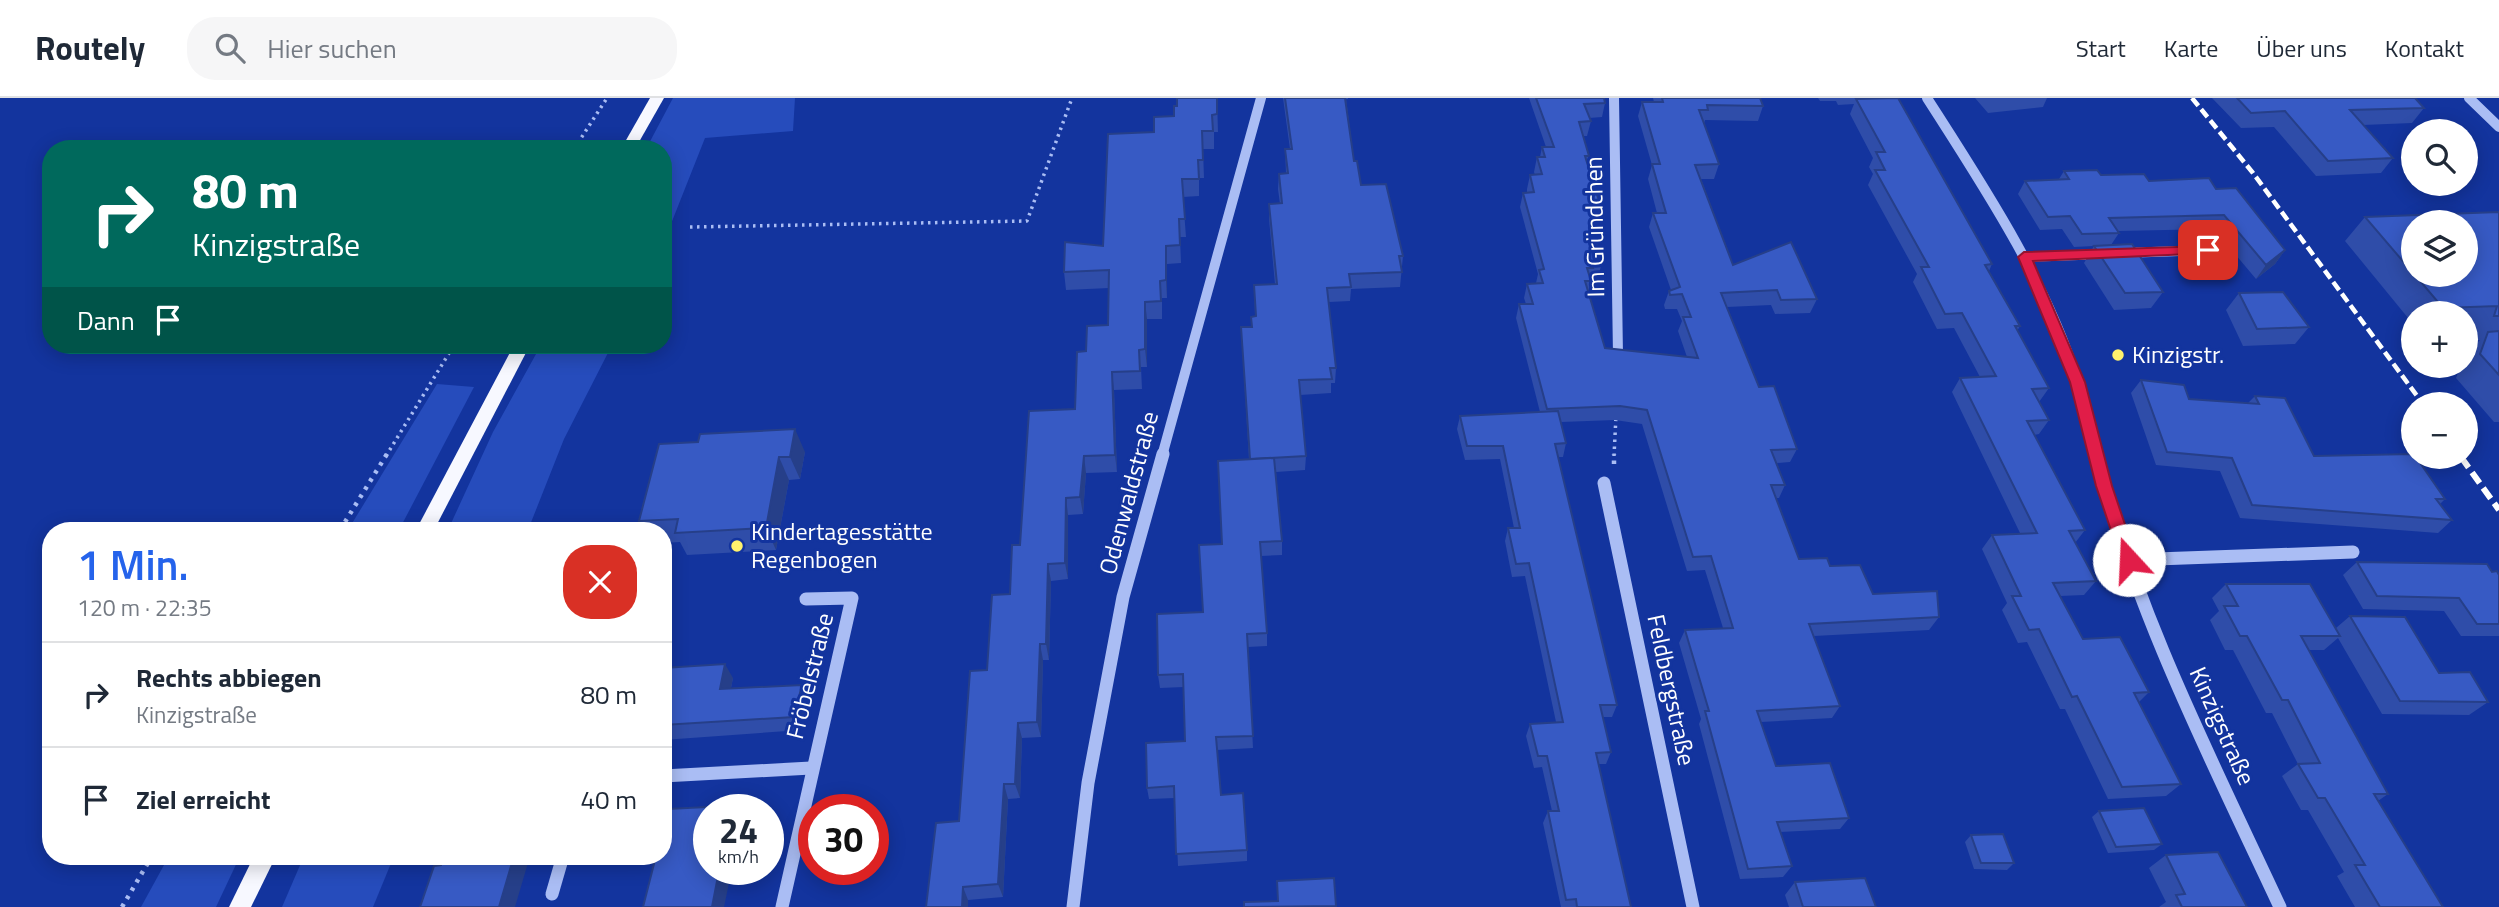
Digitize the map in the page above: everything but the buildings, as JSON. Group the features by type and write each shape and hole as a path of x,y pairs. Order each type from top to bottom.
{"main road":[{"path":"633,140 657,98"},
{"path":"429,522 517,354"},
{"path":"240,907 261,865"}],"street":[{"name":"Odenwaldstraße","path":"1073,907 1088,783 1123,597 1261,98"},
{"name":"Im Gründchen","path":"1614,98 1618,355"},
{"name":"Kinzigstraße","path":"1927,98 1992,198 2024,257 2078,382 2104,486 2129,560 2194,723 2280,907"},
{"path":"2469,98 2499,127"},
{"path":"2024,257 2208,250"},
{"path":"2478,348 2499,347"},
{"name":"Feldbergstraße","path":"1604,483 1693,907"},
{"path":"2129,560 2353,552"},
{"name":"Fröbelstraße","path":"782,907 811,768 852,598 806,599"},
{"name":"Fröbelstraße","path":"672,776 811,768"},
{"path":"552,894 560,865"}],"path":[{"path":"580,140 607,98"},
{"path":"690,228 1027,221 1072,98"},
{"path":"345,522 448,354"},
{"path":"1604,483 1614,466 1616,410"},
{"path":"122,907 147,865"}],"shaded area":[{"path":"673,98 795,98 793,131 705,138 672,221 672,140 651,140"},
{"path":"536,354 607,354 564,439 531,522 452,522 493,432"},
{"path":"437,384 474,387 403,522 353,522"},
{"path":"164,865 236,865 216,907 141,907"},
{"path":"300,865 390,865 373,907 282,907"}],"railway":[{"path":"2192,98 2253,173 2414,392"},
{"path":"2470,469 2499,510"}],"place":[{"name":"Kinzigstr.","path":"2118,355"},
{"name":"Kindertagesstätte Regenbogen","path":"737,546"}],"route":[{"path":"2129,560 2104,486 2078,382 2048,307 2024,257 2208,250"}]}
